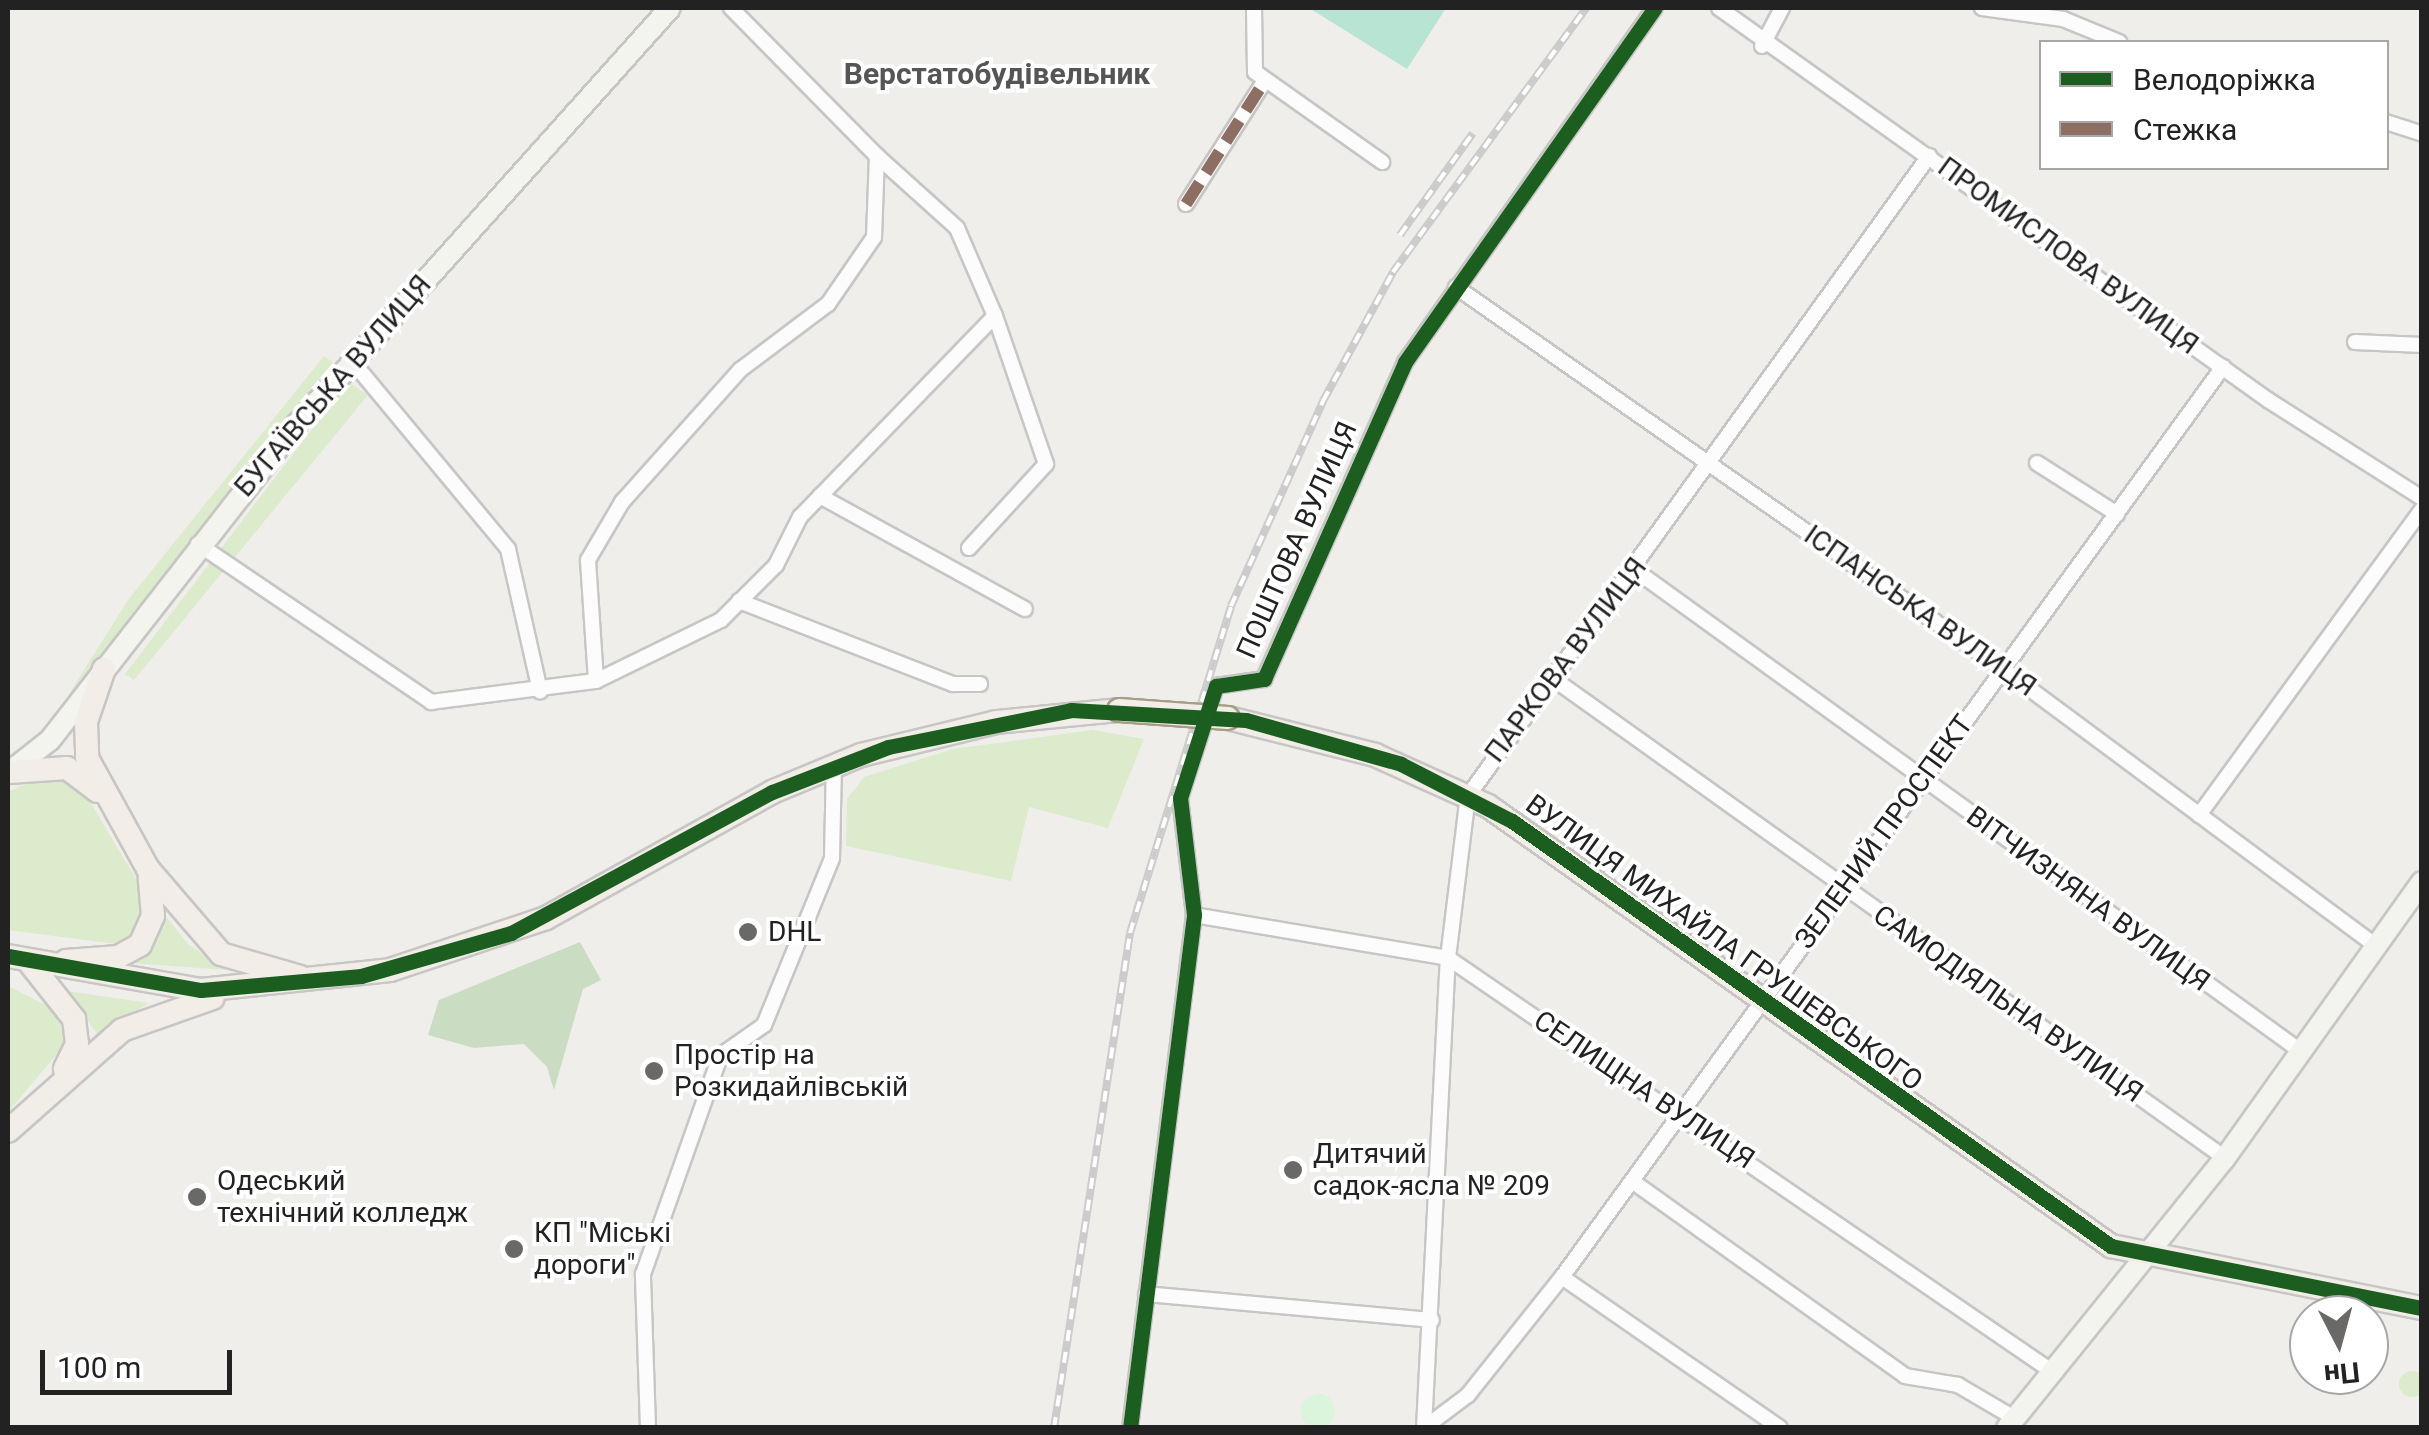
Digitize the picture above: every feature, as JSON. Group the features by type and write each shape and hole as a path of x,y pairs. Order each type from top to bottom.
{"main road":[{"name":"БУГАЇВСЬКА ВУЛИЦЯ","path":"8,772 50,740 198,544 352,361 670,8"},
{"path":"104,669 86,734 102,796 148,870 222,954 259,970 333,981"},
{"name":"ВУЛИЦЯ МИХАЙЛА ГРУШЕВСЬКОГО","path":"20,960 154,986 251,990 333,981 512,933 834,765 963,728 1119,710 1228,718 1344,745 1468,796 2087,1233 2140,1255 2422,1308"},
{"path":"8,757 50,740"},
{"path":"8,772 67,768 102,796"},
{"path":"20,960 130,951 153,916 148,870"},
{"path":"2010,1423 2140,1255 2225,1158 2422,882"},
{"path":"8,1132 55,1082 75,1054 76,1027 20,960"},
{"path":"55,1082 150,1014 251,990"}],"street":[{"path":"731,8 877,156 957,228 994,316 1046,464 969,548"},
{"path":"1254,8 1250,60 1264,82 1382,162"},
{"name":"ПОШТОВА ВУЛИЦЯ","path":"1130,1428 1194,915 1180,798 1216,686 1264,679 1405,362 1654,8"},
{"name":"ПРОМИСЛОВА ВУЛИЦЯ","path":"1719,8 1762,46 1929,156 2223,367 2422,498"},
{"path":"1762,46 1782,8"},
{"path":"1982,8 2063,19 2114,40"},
{"path":"1186,204 1264,82"},
{"path":"2389,123 2422,134"},
{"path":"596,682 588,560 622,502 740,370 828,304 874,236 877,156"},
{"name":"ПАРКОВА ВУЛИЦЯ","path":"1424,1428 1448,958 1468,796 1548,675 1634,570 1929,156"},
{"name":"ІСПАНСЬКА ВУЛИЦЯ","path":"1456,287 2003,668 2376,946"},
{"path":"198,544 431,702 596,682 721,620 820,496 994,316"},
{"path":"2355,342 2422,346"},
{"path":"352,361 508,549 540,691"},
{"name":"ЗЕЛЕНИЙ ПРОСПЕКТ","path":"1424,1428 1468,1395 1562,1277 2223,367"},
{"path":"2037,463 2117,514"},
{"path":"820,496 1025,609"},
{"path":"2199,815 2422,509"},
{"name":"ВІТЧИЗНЯНА ВУЛИЦЯ","path":"1634,570 2300,1050"},
{"path":"740,601 953,684 980,684"},
{"name":"САМОДІЯЛЬНА ВУЛИЦЯ","path":"1548,675 2225,1158"},
{"path":"648,1428 643,1274 720,1056 764,1025 832,858 834,765"},
{"name":"СЕЛИЩНА ВУЛИЦЯ","path":"1194,915 1448,958 1682,1114 2050,1370"},
{"path":"1632,1181 1905,1376 1958,1385 2010,1423"},
{"path":"1562,1277 1780,1428"},
{"path":"1146,1294 1432,1320"}],"green space":[{"path":"1309,8 1446,8 1407,69"},
{"path":"324,356 338,366 49,726 128,600"},
{"path":"348,382 368,395 134,680 125,674"},
{"path":"1093,730 1144,739 1108,828 1029,807 1011,881 846,846 847,799 864,777 953,749"},
{"path":"52,772 82,788 142,889 145,906 124,945 8,930 8,792"},
{"path":"163,913 188,944 227,970 130,963"},
{"path":"580,942 601,980 583,989 554,1090 547,1067 524,1044 474,1048 428,1035 439,1000"},
{"path":"8,986 54,1009 67,1042 8,1112"},
{"path":"66,991 149,1003 98,1035"},
{"path":"2412,1371 2421,1375 2425,1384 2421,1393 2412,1397 2403,1393 2399,1384 2403,1375"},
{"path":"1318,1394 1330,1399 1335,1411 1330,1423 1318,1428 1306,1423 1301,1411 1306,1399"}],"railway":[{"path":"1054,1428 1130,933 1231,606 1323,401 1393,272 1586,8"},
{"path":"1400,235 1473,133"}],"marked path":[{"path":"1186,204 1264,82"}],"cycle path":[{"path":"1130,1428 1194,915 1180,798 1216,686 1264,679 1405,362 1655,8"},
{"path":"8,956 201,990 361,976 511,933 772,792 888,747 1071,710 1246,720 1401,764 1512,821 2111,1246 2422,1308"}],"place":[{"name":"DHL","path":"748,932"},
{"name":"Простір на Розкидайлівській","path":"654,1071"},
{"name":"Дитячий садок-ясла № 209","path":"1293,1170"},
{"name":"Одеський технічний колледж","path":"197,1197"},
{"name":"КП \"Міські дороги\"","path":"514,1249"}],"district":[{"name":"Верстатобудівельник","path":"997,74"}]}
